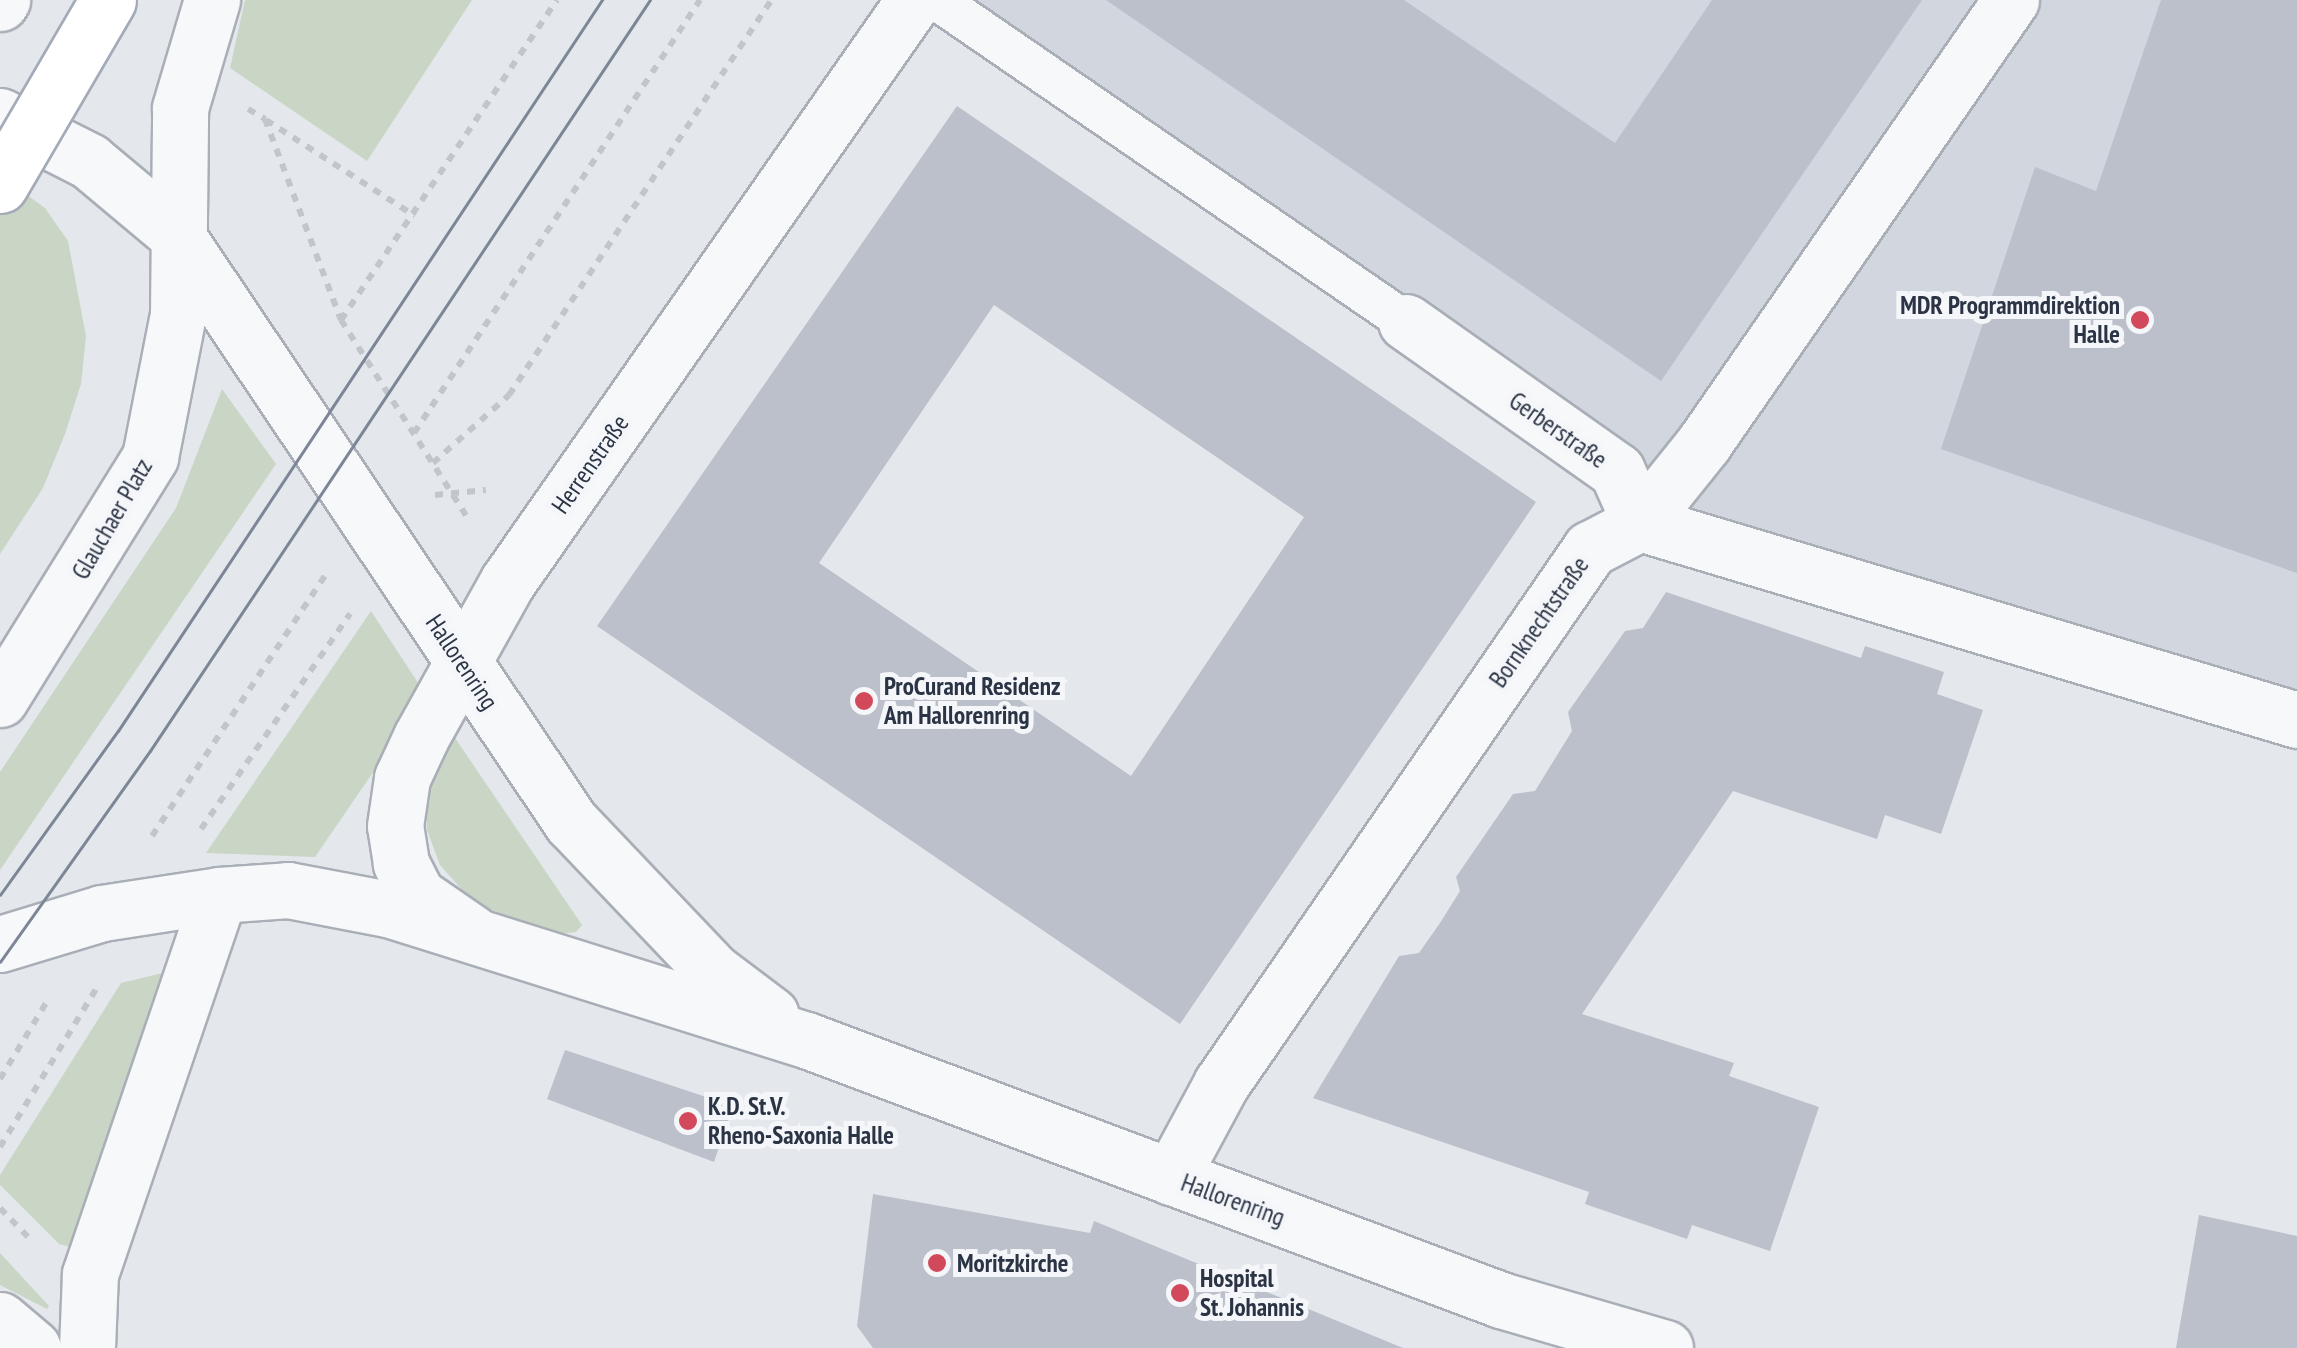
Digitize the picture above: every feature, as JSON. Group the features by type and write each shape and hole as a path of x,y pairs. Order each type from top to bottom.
{"main road":[{"path":"0,185 108,0"}],"street":[{"name":"Glauchaer Platz","path":"0,699 150,456 178,314 176,154 189,72 212,0"},
{"name":"Herrenstraße","path":"482,939 417,894 401,863 395,826 402,778 460,660 508,581 914,0"},
{"name":"Bornknechtstraße","path":"1171,1178 1222,1084 1590,549 1640,524 1704,443 2011,0"},
{"path":"0,116 89,161 176,233"},
{"name":"Hallorenring","path":"176,233 571,822 644,904 714,972 806,1040"},
{"name":"Gerberstraße","path":"1406,322 1617,471 1640,524"},
{"path":"1640,524 2297,720"},
{"name":"Hallorenring","path":"0,944 125,909 219,895 288,890 388,909 806,1040 1501,1300 1665,1348"},
{"path":"87,1348 90,1274 219,895"},
{"path":"0,1320 33,1348"}],"lane":[{"name":"Gerberstraße","path":"937,0 1406,322"}],"path":[{"path":"342,320 557,0"},
{"path":"414,434 700,0"},
{"path":"433,463 508,395 771,0"},
{"path":"189,72 415,216"},
{"path":"265,119 342,320 508,581"},
{"path":"0,1147 125,909 322,579 385,545 470,521"},
{"path":"125,909 364,594 385,545"}],"shaded area":[{"path":"937,0 2297,0 2297,720 1640,523 1617,471"}],"green space":[{"path":"245,0 472,0 367,161 230,68"},
{"path":"0,175 45,208 68,241 86,336 81,384 65,434 43,488 0,554"},
{"path":"222,389 276,464 0,870 0,772 176,508"},
{"path":"371,611 426,695 315,857 206,853"},
{"path":"455,738 582,925 576,932 551,935 473,902 440,865 427,830 425,789 436,754"},
{"path":"163,973 71,1247 59,1244 0,1185 0,1175 121,983"},
{"path":"0,1253 49,1306 47,1309 0,1285"}],"building":[{"path":"1106,0 1404,0 1615,143 1712,0 1922,0 1661,381"},
{"name":"MDR Programmdirektion Halle","path":"2161,0 2297,0 2297,573 1941,449 2035,167 2096,191"},
{"name":"ProCurand Residenz Am Hallorenring","path":"957,106 1536,502 1180,1024 597,626","holes":["994,305 1304,517 1131,776 819,563"]},
{"path":"1666,592 1861,658 1865,646 1944,672 1937,694 1983,710 1941,834 1885,815 1877,839 1733,791 1582,1014 1734,1063 1729,1076 1819,1107 1770,1251 1692,1225 1687,1239 1585,1204 1589,1192 1313,1098 1399,956 1419,953 1440,923 1460,891 1456,877 1513,794 1535,791 1572,731 1568,712 1625,631 1643,628"},
{"path":"565,1050 733,1106 714,1162 547,1099"},
{"path":"873,1194 1090,1233 1094,1221 1403,1348 873,1348 857,1326"},
{"path":"2199,1215 2297,1236 2297,1348 2176,1348"}],"tram line":[{"path":"0,895 118,731 602,0"},
{"path":"0,962 150,751 650,0"}],"place":[{"name":"MDR Programmdirektion Halle","path":"2140,320"},
{"name":"ProCurand Residenz Am Hallorenring","path":"864,701"},
{"name":"K.D. St.V. Rheno-Saxonia Halle","path":"688,1121"},
{"name":"Moritzkirche","path":"937,1263"},
{"name":"Hospital St. Johannis","path":"1180,1293"}]}
